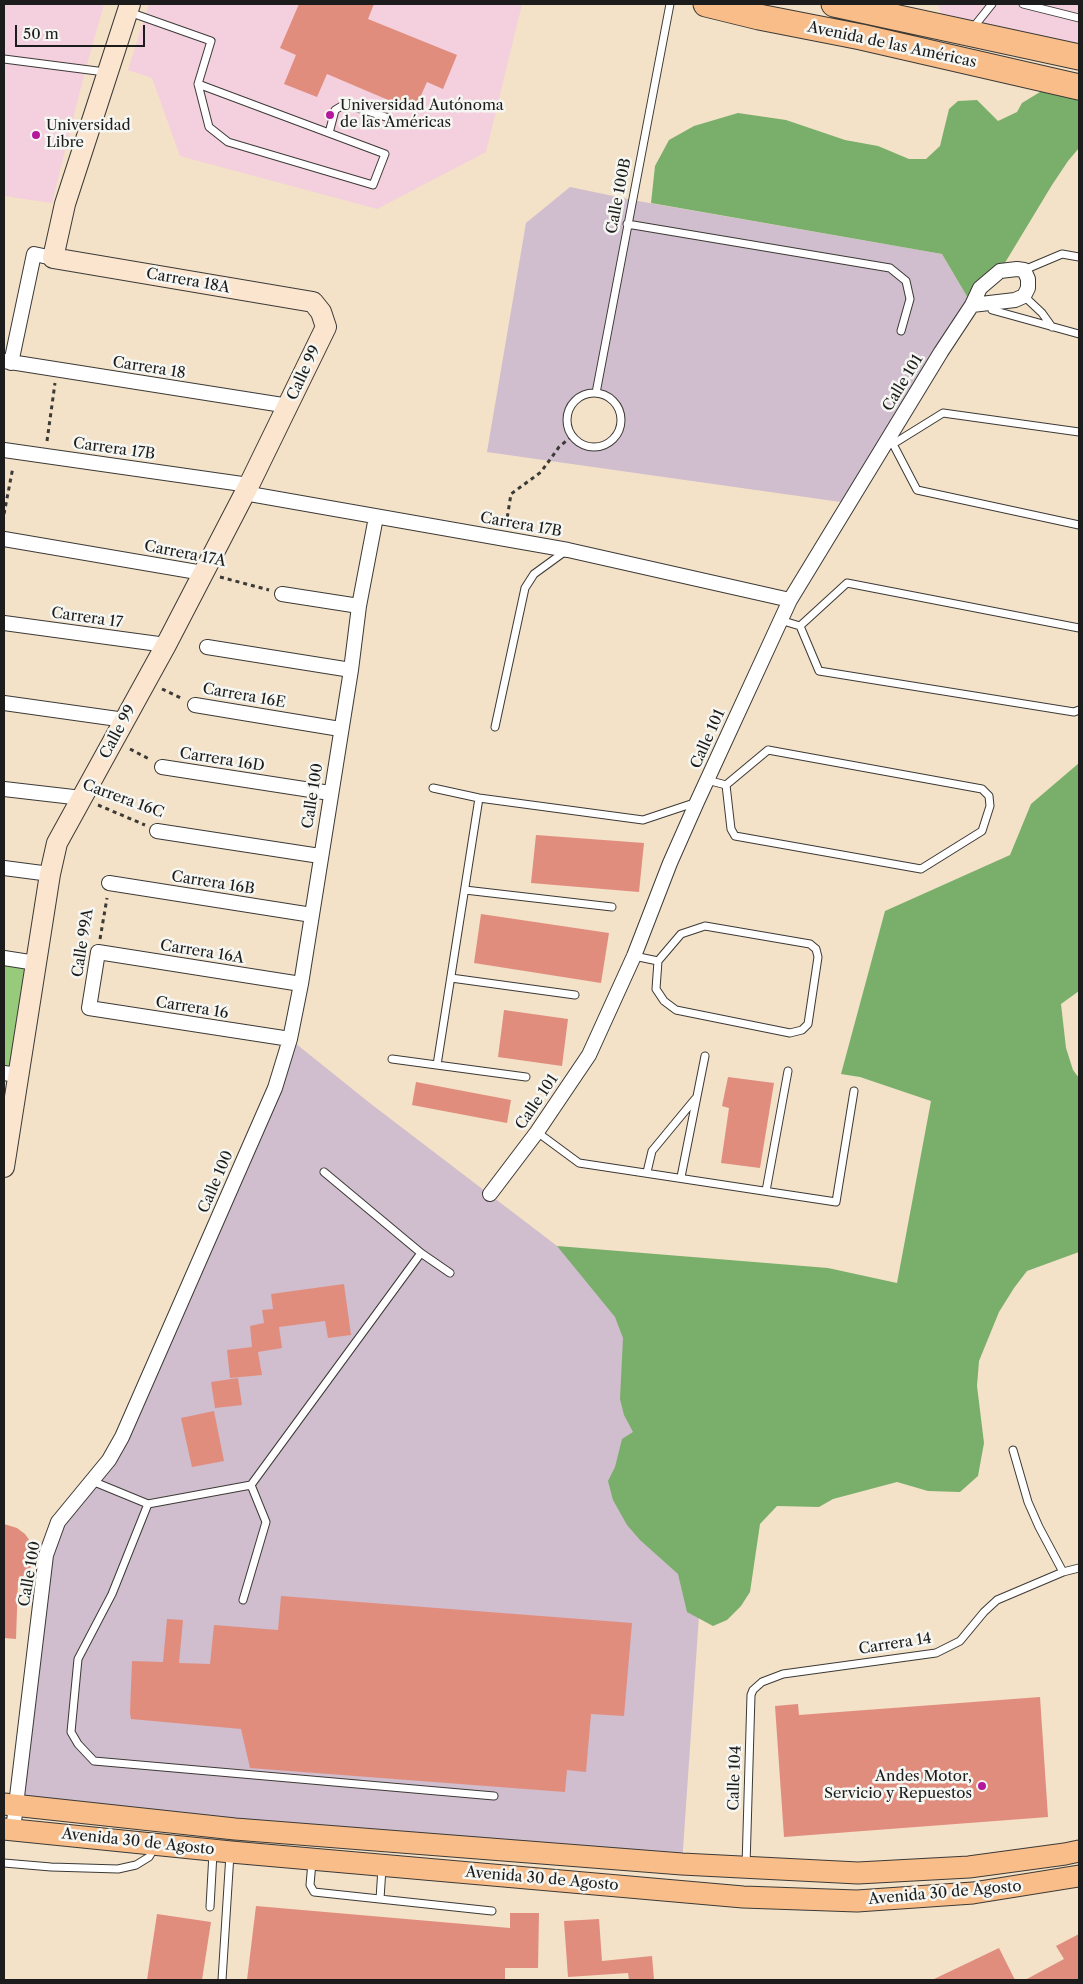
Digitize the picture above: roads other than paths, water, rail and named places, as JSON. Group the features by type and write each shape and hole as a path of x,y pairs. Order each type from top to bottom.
{"highway":[{"name":"Avenida de las Américas","path":"706,4 1079,87"},
{"path":"822,4 830,16 844,28 861,37"},
{"name":"Avenida de las Américas","path":"834,4 877,8 969,33 1079,57"}],"main road":[{"name":"Avenida 30 de Agosto","path":"10,1805 235,1828 682,1864 858,1873 969,1867 1074,1850"},
{"name":"Avenida 30 de Agosto","path":"8,1829 222,1851 743,1897 857,1901 973,1893 1079,1876"}],"street":[{"path":"7,362 44,256 65,204 128,8"},
{"name":"Carrera 18A","path":"44,256 313,302 321,312 326,327"},
{"path":"972,305 1015,300 1024,296 1028,288 1028,279 1024,270"},
{"name":"Calle 101","path":"490,1194 537,1132 589,1055 634,956 670,862 696,802 790,600 841,514 890,443 941,352 972,305 980,288 1000,271 1024,270"},
{"name":"Calle 99","path":"4,1167 11,1074 36,963 50,874 57,843 166,645 247,489 326,327"},
{"name":"Carrera 18","path":"7,362 288,406"},
{"name":"Carrera 17B","path":"10,451 247,489 376,517 568,550 790,600"},
{"name":"Calle 100","path":"8,1829 46,1556 58,1522 109,1460 136,1408 275,1088 290,1039 312,916 340,729 351,670 359,606 376,517"},
{"name":"Carrera 17A","path":"4,539 203,573"},
{"path":"282,594 359,606"},
{"name":"Carrera 17","path":"4,623 166,645"},
{"path":"207,647 351,670"},
{"path":"4,703 125,720"},
{"name":"Carrera 16E","path":"195,705 340,729"},
{"name":"Carrera 16D","path":"162,767 330,793"},
{"name":"Carrera 16C","path":"4,789 82,798"},
{"name":"Carrera 16C","path":"157,831 320,856"},
{"path":"4,868 50,874"},
{"name":"Carrera 16B","path":"109,882 312,916"},
{"name":"Carrera 16A","path":"98,952 301,984"},
{"name":"Calle 99A","path":"89,1008 98,952"},
{"path":"4,958 36,963"},
{"name":"Carrera 16","path":"89,1008 290,1039"}],"lane":[{"name":"Calle 100B","path":"596,393 670,4"},
{"path":"969,33 992,4"},
{"path":"1023,4 1079,18"},
{"path":"128,8 211,41 198,84 208,127 228,142 373,185 385,154 198,84"},
{"path":"4,59 108,72"},
{"path":"329,133 335,110 345,104 389,118"},
{"path":"627,224 890,268 906,280 910,298 901,331"},
{"path":"1024,270 1062,254 1079,257"},
{"path":"1024,296 1042,313 1052,327"},
{"path":"992,310 1079,334"},
{"path":"596,393 608,397 617,405 621,416 620,428 614,439 603,446 591,447 580,443 572,436 568,425 568,413 574,402 584,396 596,393"},
{"path":"1079,432 943,413 890,443 917,490 1079,525"},
{"path":"495,727 525,588 534,574 568,550"},
{"path":"800,626 847,583 1079,628"},
{"path":"780,620 800,626"},
{"path":"800,626 819,671 1074,712 1079,710"},
{"path":"768,750 982,789 989,796 990,806 982,831 922,870 735,836 731,829 726,785 768,750"},
{"path":"707,780 726,785"},
{"path":"433,788 479,798 642,820 696,802"},
{"path":"437,1065 479,798"},
{"path":"465,890 612,907"},
{"path":"705,926 810,944 816,949 818,957 808,1024 802,1030 790,1033 676,1010 664,1002 656,989 658,961 681,934 705,926"},
{"path":"634,956 658,961"},
{"path":"451,978 575,995"},
{"path":"681,1178 705,1056"},
{"path":"392,1059 526,1077"},
{"path":"766,1191 788,1072"},
{"path":"537,1132 579,1163 836,1202 854,1091"},
{"path":"647,1172 652,1151 697,1097"},
{"path":"324,1172 421,1253 450,1273"},
{"path":"92,1481 148,1504 252,1485 421,1253"},
{"path":"1013,1450 1028,1502 1063,1572"},
{"path":"243,1600 266,1522 252,1485"},
{"path":"148,1504 112,1594 78,1659 71,1732 78,1744 94,1761 494,1796"},
{"name":"Carrera 14","path":"753,1690 762,1682 784,1674 936,1653 960,1641 984,1612 997,1600 1063,1572 1079,1568"},
{"name":"Calle 104","path":"746,1867 753,1690"},
{"path":"4,1863 51,1867 118,1869 136,1866 149,1857 157,1844"},
{"path":"210,1907 222,1851"},
{"path":"222,1851 222,1980"},
{"path":"312,1859 310,1885 314,1892 492,1911"},
{"path":"380,1900 382,1865"}],"place":[{"name":"Universidad Autónoma de las Américas","path":"330,115"},
{"name":"Universidad Libre","path":"36,135"},
{"name":"Andes Motor, Servicio y Repuestos","path":"982,1786"}]}
